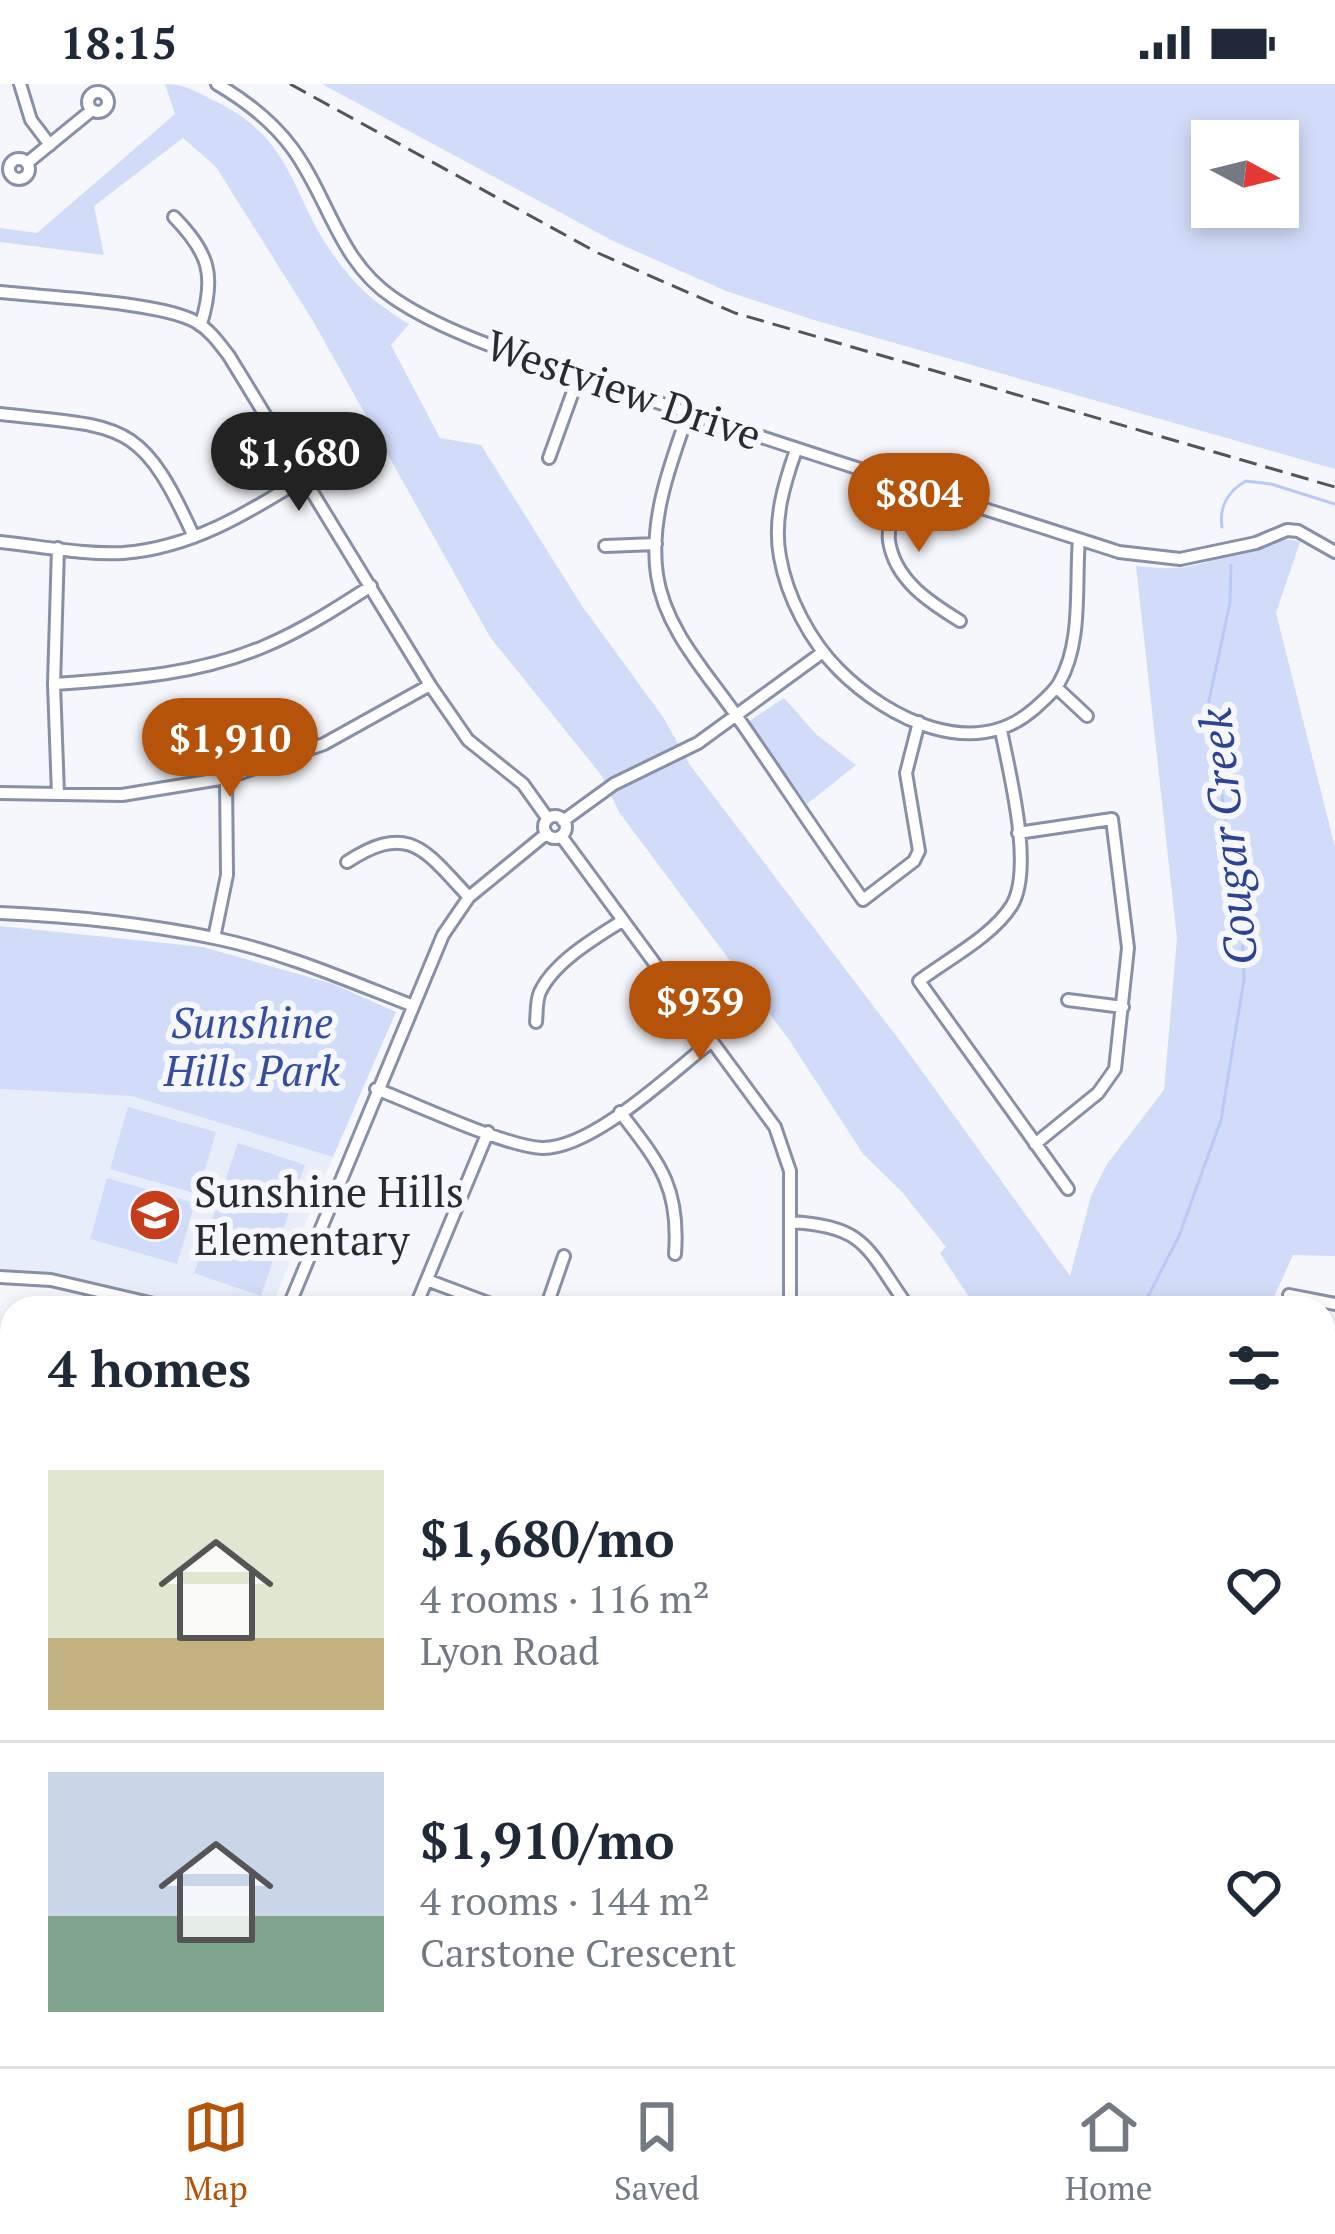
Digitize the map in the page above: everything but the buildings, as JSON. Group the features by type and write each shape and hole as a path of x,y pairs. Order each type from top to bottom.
{"street":[{"path":"20,84 32,120 50,145"},
{"name":"Westview Drive","path":"217,84 252,106 293,149 341,243 389,296 421,315 688,414 1138,557 1180,559 1256,543 1287,530 1335,551"},
{"path":"27,163 92,110"},
{"path":"174,217 194,238 209,266 201,324"},
{"path":"0,292 148,309 201,324 229,356 468,740 523,784 548,819"},
{"path":"549,458 579,376"},
{"path":"0,414 102,426 125,434 147,450 194,537"},
{"path":"688,414 668,471 656,544 657,577 676,630 863,901 914,861 919,851 906,773 919,722"},
{"path":"796,450 780,502 784,579 824,652 865,691 919,722 964,736 1001,730 1023,719 1057,688 1072,655 1078,539"},
{"path":"0,542 121,553 226,525 304,478"},
{"path":"899,482 889,538 901,572 926,600 960,620"},
{"path":"605,546 656,544"},
{"path":"58,548 54,684 58,794"},
{"path":"54,684 171,674 222,662 314,622 371,586"},
{"path":"548,819 563,820 614,784 698,743 824,652"},
{"path":"0,793 122,795 226,778 324,744 430,685"},
{"path":"1057,688 1087,716"},
{"path":"1001,730 1018,832 1020,877 1014,902 998,922 919,981 1068,1189"},
{"path":"214,938 228,861 226,778"},
{"path":"1018,832 1112,818 1128,948 1113,1072 1098,1094 1036,1144"},
{"path":"546,834 548,819"},
{"path":"561,836 566,829 563,820"},
{"path":"293,1296 443,935 470,897 546,834 561,836 775,1127 790,1171 790,1296"},
{"path":"347,862 374,845 409,842 425,850 470,897"},
{"path":"0,913 72,916 214,938 314,968 411,1005"},
{"path":"536,1022 539,993 549,981 590,942 622,921"},
{"path":"1068,1000 1123,1007"},
{"path":"376,1089 520,1145 555,1147 599,1127 712,1041"},
{"path":"620,1112 663,1168 670,1186 677,1225 675,1254"},
{"path":"421,1296 488,1132"},
{"path":"791,1222 853,1232 900,1296"},
{"path":"550,1296 564,1256"},
{"path":"0,1277 51,1280 120,1296"},
{"path":"427,1280 469,1296"},
{"path":"1289,1295 1294,1296"}],"shaded area":[{"name":"Sunshine Hills Elementary","path":"0,1089 130,1096 333,1157 276,1296 137,1296 0,1272"}],"green space":[{"path":"165,84 185,87 243,117 277,152 342,267 367,294 409,324 391,345 440,438 481,445 582,606 663,717 690,765 903,1045 1070,1276 1091,1196 1107,1164 1164,1090 1177,938 1136,566 1188,567 1264,543 1300,542 1276,613 1335,847 1335,1256 1293,1255 1274,1296 968,1296 940,1253 946,1247 902,1192 863,1154 790,1041 619,812 602,776 490,637 313,321 216,167 183,138 94,206 104,255 0,242 0,228 37,233 175,114"},
{"path":"322,84 1335,84 1335,469 726,291 613,241"},
{"path":"784,698 816,734 856,765 807,804 748,722"},
{"name":"Sunshine Hills Park","path":"0,926 203,947 333,984 396,1012 333,1157 131,1096 0,1089"},
{"path":"128,1107 216,1132 198,1194 110,1169"},
{"path":"238,1143 305,1165 261,1296 194,1273"},
{"path":"107,1178 195,1203 177,1264 90,1239"}],"waterway":[{"name":"Cougar Creek","path":"1222,527 1226,500 1246,481 1335,504"},
{"name":"Cougar Creek","path":"1148,1296 1179,1236 1221,1120 1244,980 1242,926 1208,705 1230,603 1231,565"}],"railway":[{"path":"290,84 598,253 735,313 1335,487"}],"place":[{"name":"Sunshine Hills Elementary","path":"155,1215"}]}
